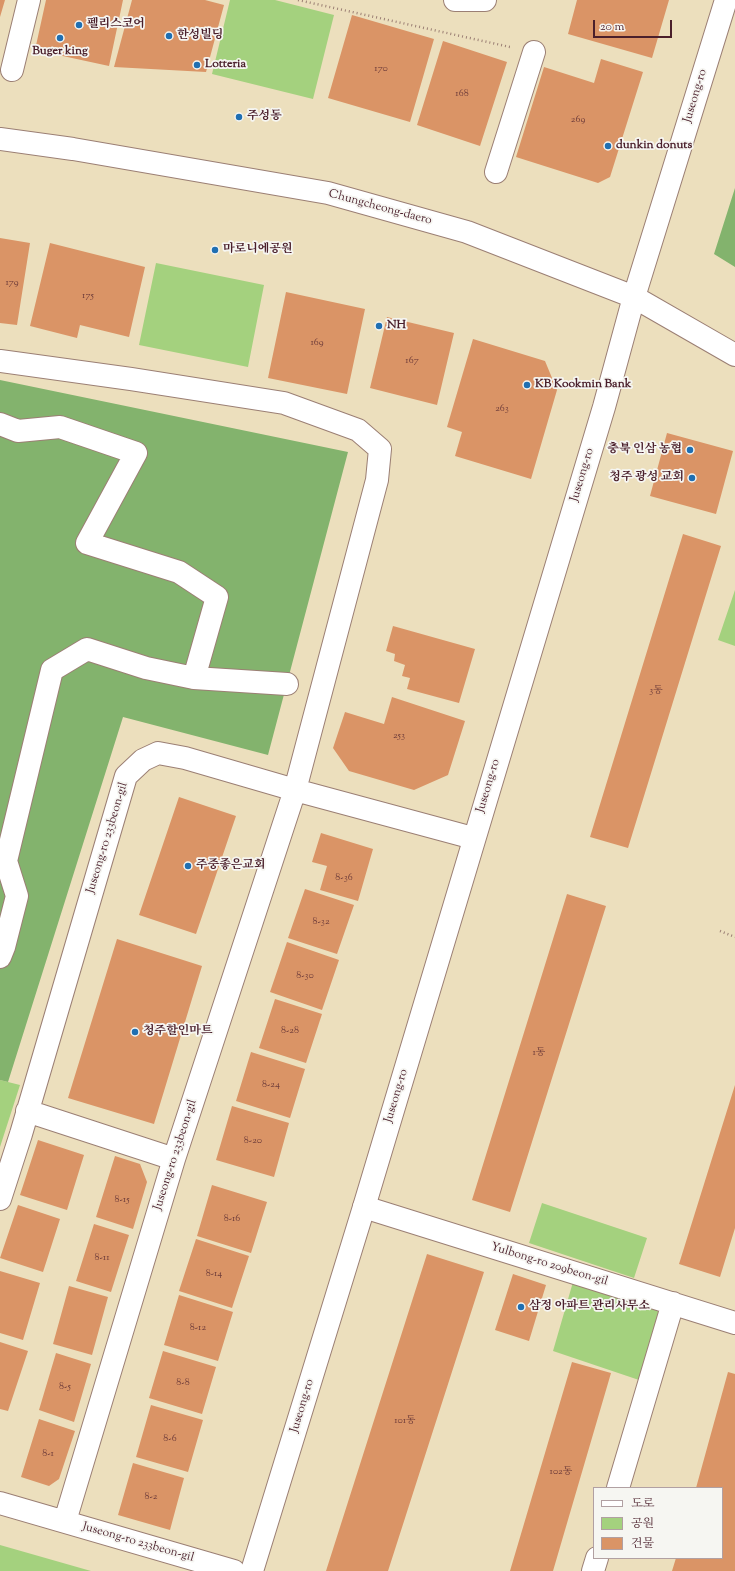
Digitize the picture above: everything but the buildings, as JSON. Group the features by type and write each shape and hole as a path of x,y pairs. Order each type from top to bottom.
{"street":[{"path":"12,70 29,0"},
{"path":"455,0 485,0"},
{"name":"Juseong-ro","path":"252,1571 364,1207 473,838 604,407 634,297 726,0"},
{"path":"496,172 534,52"},
{"name":"Chungcheong-daero","path":"0,139 73,149 328,193 467,232 634,297 735,355"},
{"name":"Juseong-ro 233beon-gil","path":"0,361 131,379 284,403 358,430 380,449 377,480 295,790 174,1159 65,1522"},
{"path":"0,424 18,431 60,427 136,453 87,543 179,572 217,597 194,678"},
{"path":"0,957 4,948 17,896 6,861 52,670 87,649 146,668 194,678 287,684"},
{"name":"Juseong-ro 233beon-gil","path":"0,1199 21,1134 126,776 143,760 158,753 185,758 295,790"},
{"path":"295,790 473,838"},
{"path":"27,1111 174,1159"},
{"name":"Yulbong-ro 209beon-gil","path":"364,1207 735,1323"},
{"path":"618,1487 673,1303"},
{"name":"Juseong-ro 233beon-gil","path":"0,1503 234,1571"},
{"path":"593,1571 597,1559"}],"path":[{"path":"298,0 534,52"},
{"path":"720,931 735,937"}],"green space":[{"path":"230,0 275,0 334,15 313,99 212,74"},
{"path":"735,188 735,267 714,254"},
{"path":"156,263 264,285 248,367 139,345"},
{"path":"0,380 348,452 268,755 123,717 8,1082 0,1080"},
{"path":"735,590 735,646 718,640"},
{"path":"0,1080 20,1085 0,1147"},
{"path":"542,1203 647,1238 634,1278 529,1243"},
{"path":"573,1282 661,1310 639,1380 553,1351"},
{"path":"0,1545 91,1571 0,1571"}],"place":[{"name":"펠리스코어","path":"79,25"},
{"name":"한성빌딩","path":"169,36"},
{"name":"Buger king","path":"60,38"},
{"name":"Lotteria","path":"197,65"},
{"name":"주성동","path":"239,117"},
{"name":"dunkin donuts","path":"608,146"},
{"name":"마로니에공원","path":"215,250"},
{"name":"NH","path":"379,326"},
{"name":"KB Kookmin Bank","path":"527,385"},
{"name":"충북 인삼 농협","path":"690,450"},
{"name":"청주 광성 교회","path":"692,478"},
{"name":"주중좋은교회","path":"188,866"},
{"name":"청주할인마트","path":"135,1032"},
{"name":"삼정 아파트 관리사무소","path":"521,1307"}]}
